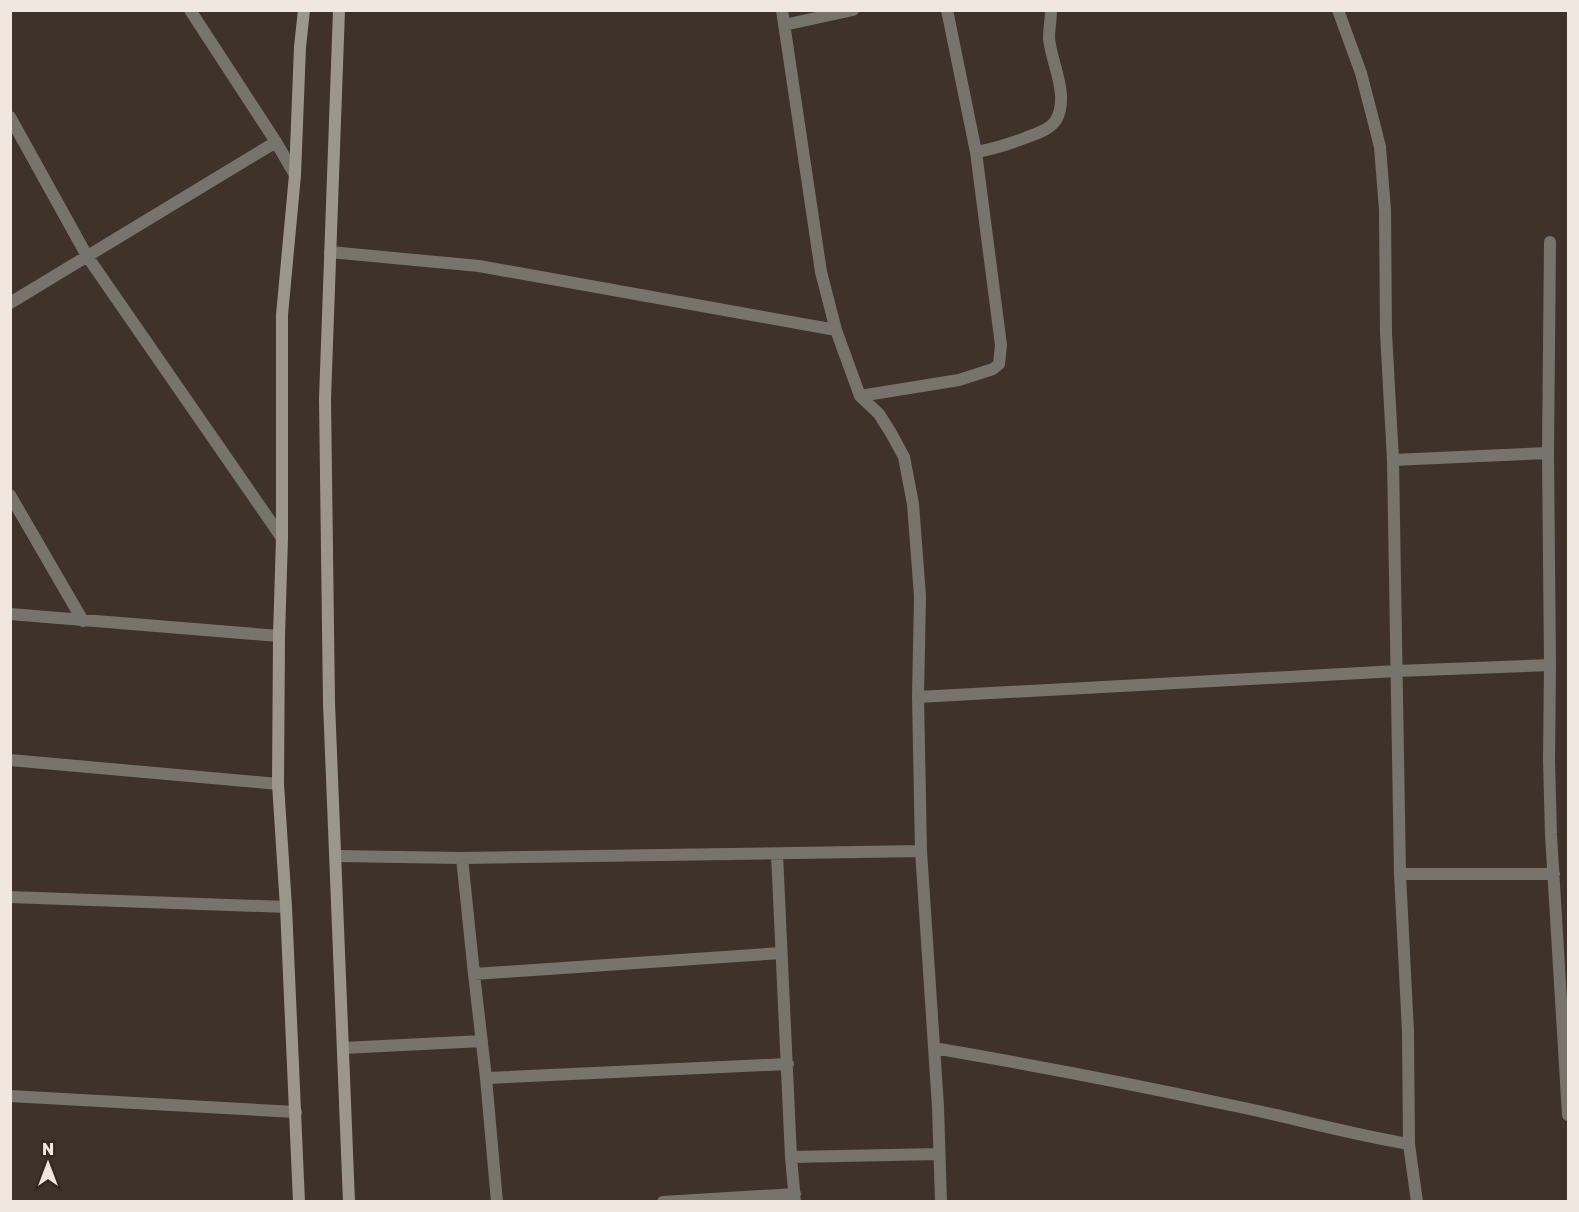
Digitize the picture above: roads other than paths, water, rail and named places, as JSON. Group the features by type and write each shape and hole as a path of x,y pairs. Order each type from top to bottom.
{"main road":[{"path":"299,1202 286,907 278,784 282,538 282,315 295,175 300,47 304,10"},
{"path":"339,10 325,399 329,704 349,1202"}],"street":[{"path":"190,10 295,175"},
{"path":"782,10 821,272 836,330 860,396 879,414 904,458 913,504 920,596 918,697 921,851 938,1107 941,1202"},
{"path":"784,25 853,10"},
{"path":"860,396 959,380 993,369 999,364 1001,345 976,152 947,10"},
{"path":"976,152 994,149 1041,132 1057,119 1060,94 1049,38 1051,10"},
{"path":"1338,10 1361,73 1380,147 1385,210 1386,333 1393,460 1400,874 1408,1032 1409,1144 1417,1202"},
{"path":"10,117 87,256 282,538"},
{"path":"10,303 276,142"},
{"path":"1550,242 1549,760 1551,835 1569,1115"},
{"path":"330,252 479,266 836,330"},
{"path":"1393,460 1548,453"},
{"path":"10,495 83,621"},
{"path":"10,614 279,636"},
{"path":"918,697 1550,665"},
{"path":"10,760 278,784"},
{"path":"336,856 462,858 921,851"},
{"path":"663,1202 795,1198 791,1157 777,854"},
{"path":"462,858 497,1202"},
{"path":"1400,874 1554,874"},
{"path":"10,897 286,907"},
{"path":"474,974 782,953"},
{"path":"343,1048 482,1041"},
{"path":"934,1048 1233,1105 1368,1137 1409,1144"},
{"path":"486,1078 788,1064"},
{"path":"10,1096 296,1113"},
{"path":"791,1157 939,1154"}]}
